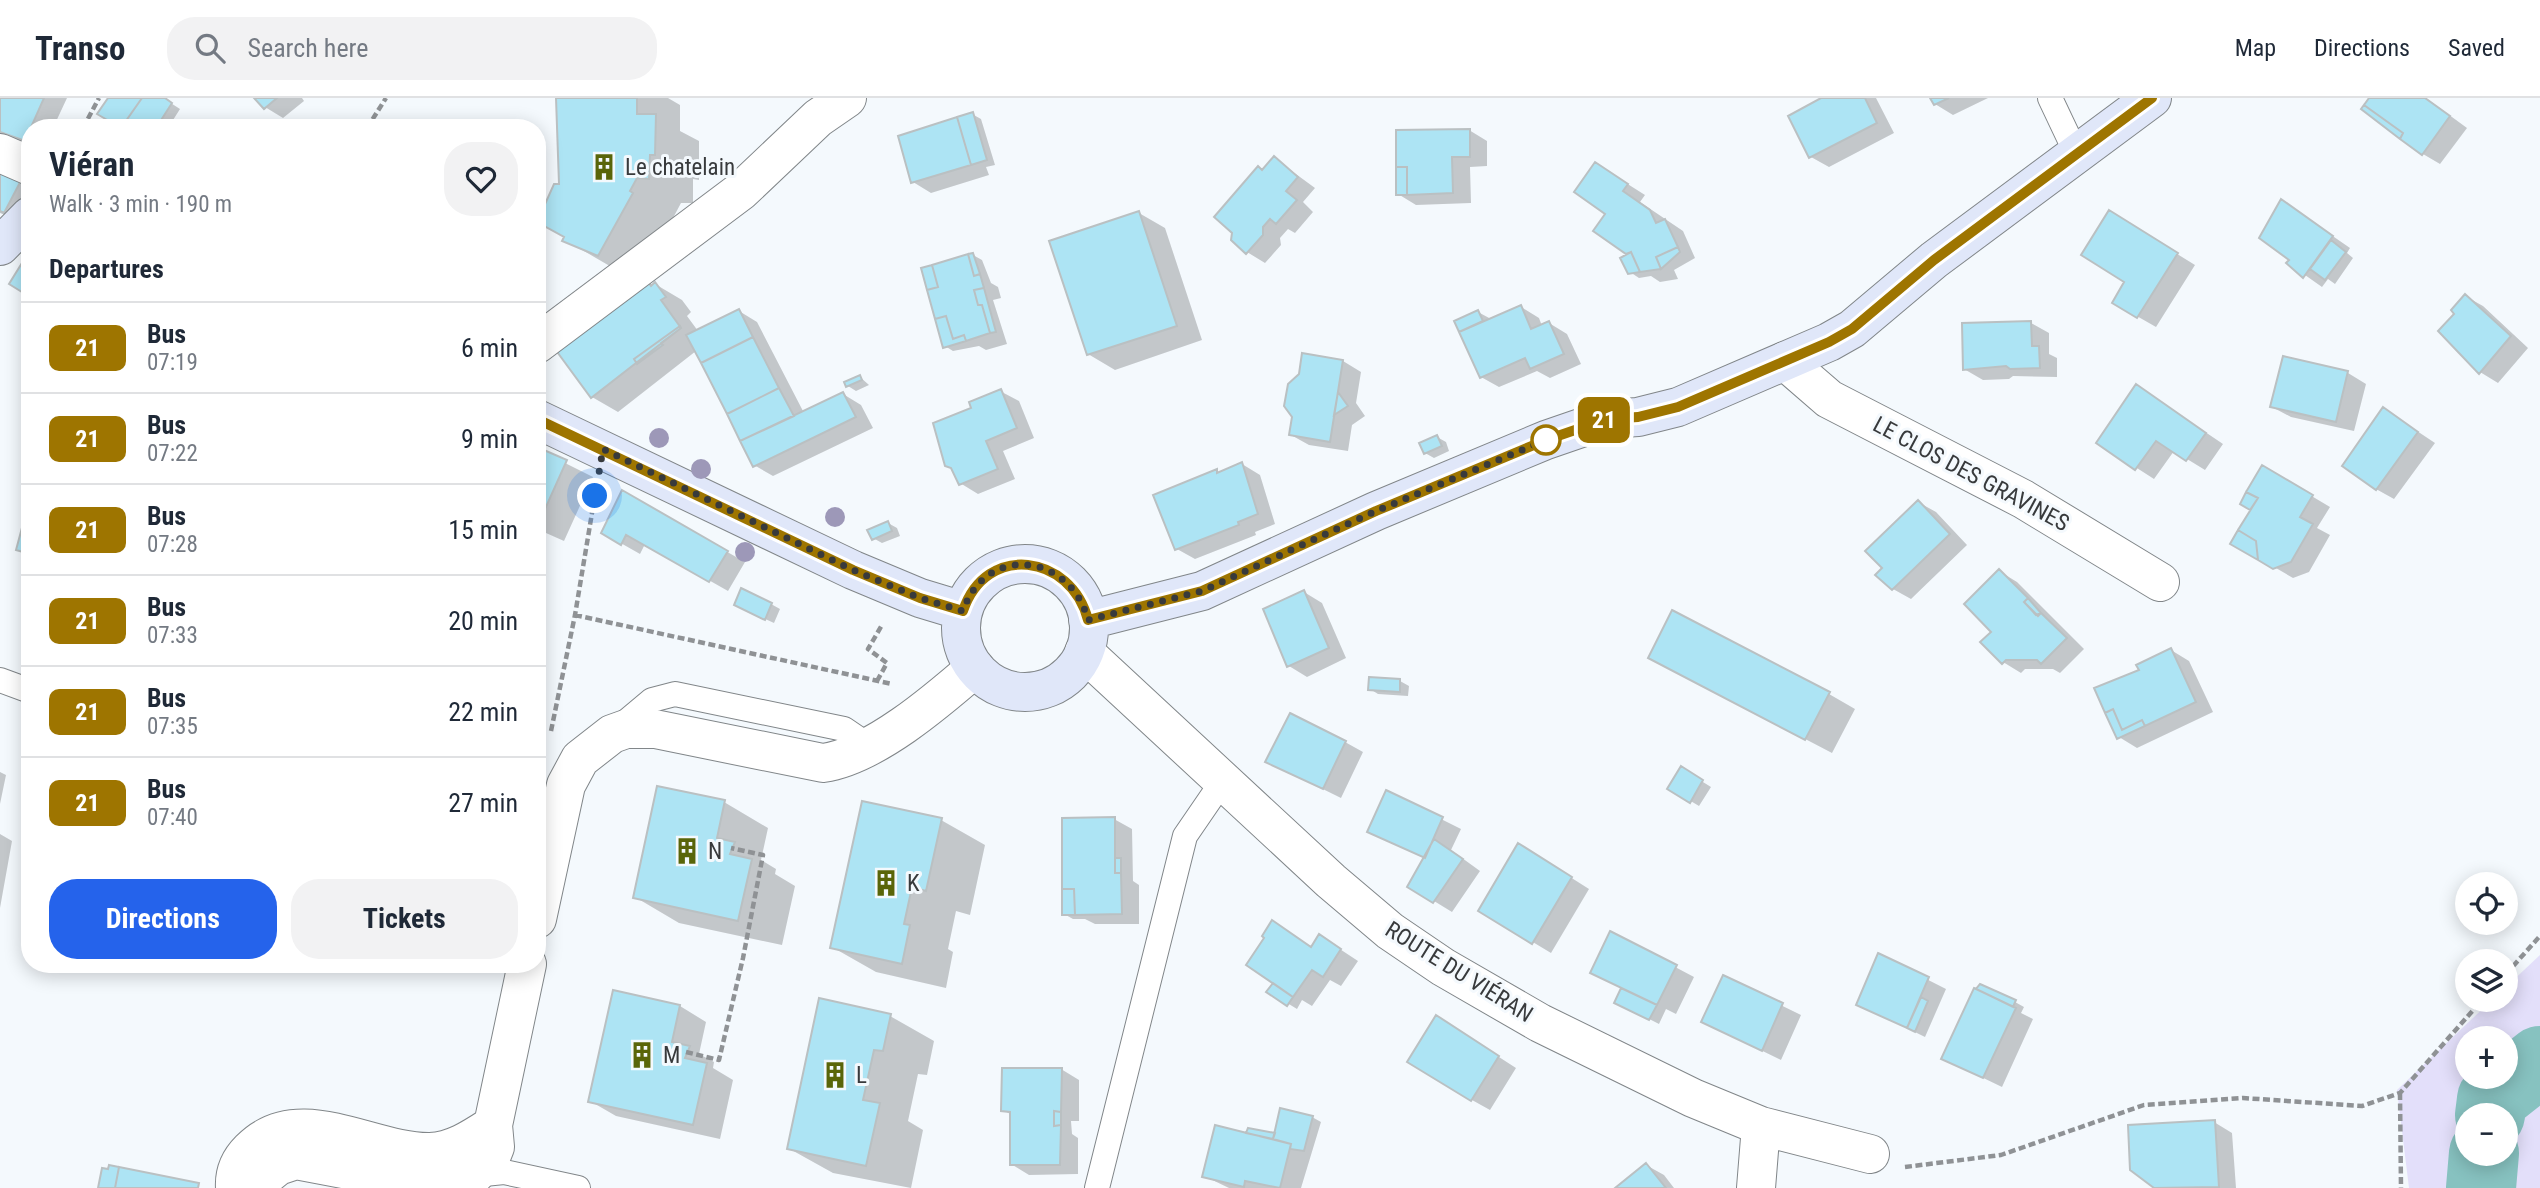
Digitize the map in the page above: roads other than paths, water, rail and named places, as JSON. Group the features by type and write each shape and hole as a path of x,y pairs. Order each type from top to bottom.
{"street":[{"path":"1086,636 1202,591 1376,511 1546,440 1607,419 1668,411 1852,329 1934,260 2152,98"},
{"path":"546,337 741,191 840,101"},
{"path":"0,153 21,162"},
{"path":"0,246 21,225"},
{"name":"LE CLOS DES GRAVINES","path":"1785,361 1829,399 2023,499 2160,582"},
{"path":"546,423 853,570 903,591 963,611"},
{"path":"1037,565 1066,580 1077,591 1086,636 1073,670 1059,682 1040,690 1022,692 1004,689 988,681 975,668 962,639 963,611 972,591 985,578 1001,569 1037,565"},
{"name":"ROUTE DU VIÉRAN","path":"1086,636 1222,782 1390,931 1443,967 1541,1023 1693,1098 1761,1126 1870,1154"},
{"path":"546,877 566,785 580,759 612,734 626,729 655,729 823,763 846,758 869,746 975,668"},
{"path":"251,1188 278,1166 306,1159 437,1187 474,1175 491,1157 495,1147 493,1125 525,973"},
{"path":"235,1188 237,1169 243,1158 264,1138 278,1130 305,1128 427,1152 454,1148 493,1125"},
{"path":"1756,1188 1761,1126"}],"lane":[{"path":"2050,98 2077,155"},
{"path":"0,680 21,688"},
{"path":"1097,1188 1185,836 1222,782"},
{"path":"474,1175 504,1172 578,1188"}],"waterway":[{"path":"2492,1103 2492,1099 2540,1061"},
{"path":"2481,1188 2483,1166"}],"place":[{"name":"Le chatelain","path":"604,167"},
{"name":"N","path":"687,851"},
{"name":"K","path":"886,883"},
{"name":"M","path":"642,1055"},
{"name":"L","path":"835,1075"}]}
